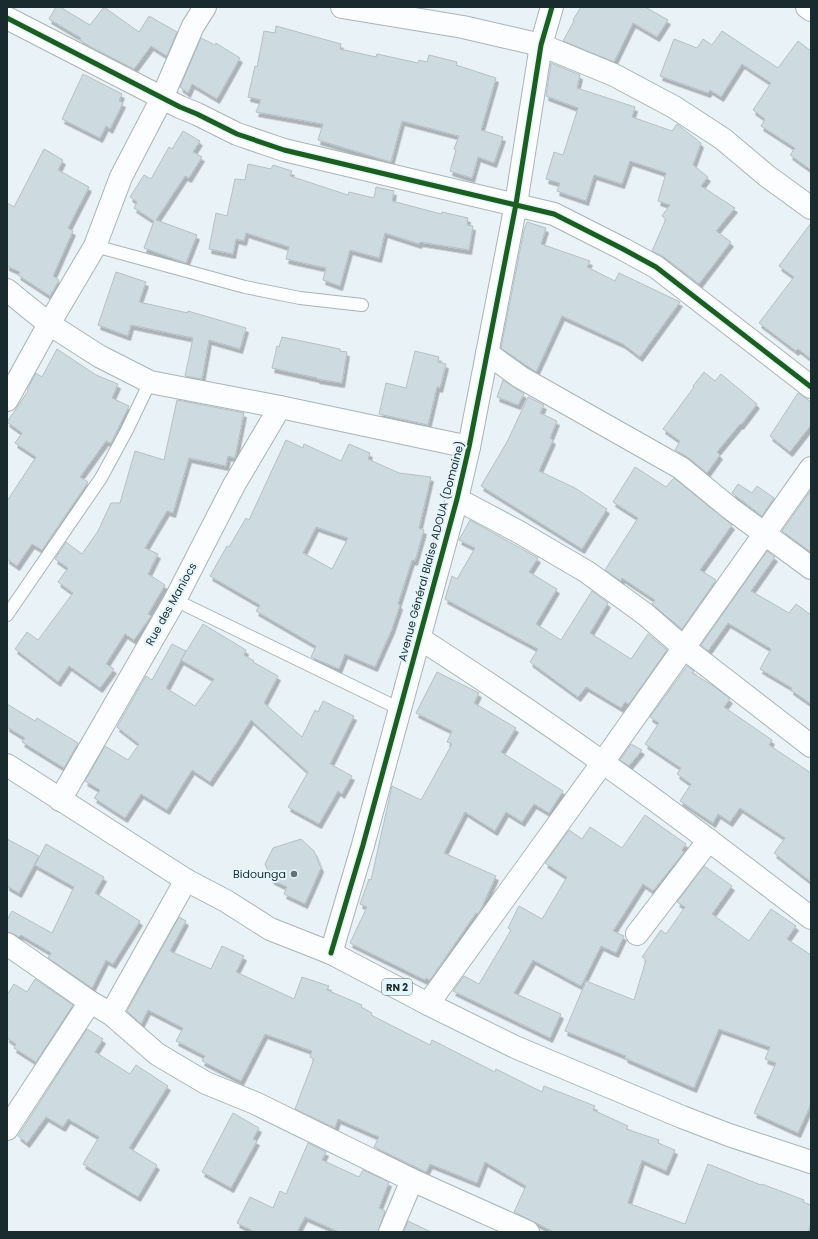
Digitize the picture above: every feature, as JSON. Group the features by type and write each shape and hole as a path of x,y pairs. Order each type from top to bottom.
{"main road":[{"path":"7,400 94,246 121,177 162,98 193,26 205,7"},
{"path":"342,7 365,9 463,26 541,45 614,75 674,107 723,139 767,176 811,208"},
{"name":"Avenue Général Blaise ADOUA (Domaine)","path":"331,953 364,846 457,499 469,447 516,204 541,45 552,7"},
{"path":"807,7 811,10"},
{"path":"7,18 162,98 236,134 284,150 554,214 656,267 811,387"},
{"path":"7,290 49,324 99,356 150,382 280,407 469,447"},
{"path":"487,353 520,377 681,468 732,509 811,568"},
{"name":"Rue des Maniocs","path":"60,800 175,600 234,485 280,407"},
{"path":"428,1004 603,762 811,468"},
{"path":"457,499 519,532 586,572 645,614 683,648 811,746"},
{"path":"419,638 493,686 603,762 709,840 811,918"},
{"name":"RN 2","path":"7,765 186,880 226,901 270,928 331,953 514,1047 618,1091 722,1132 810,1159"},
{"path":"637,934 709,840"},
{"path":"111,1014 186,880"},
{"path":"7,944 90,1002 111,1014 157,1054 206,1083 255,1103 412,1180 528,1232"},
{"path":"8,1127 90,1002"},
{"path":"390,1232 412,1180"}],"lane":[{"path":"94,246 245,287 300,298 362,305"},
{"path":"7,615 100,478 127,430 150,382"},
{"path":"175,600 400,709"}],"building":[{"path":"56,7 60,7 90,25 104,7 139,32 149,16 177,32 167,56 151,46 134,69 89,46 80,40 81,38 49,19"},
{"path":"581,7 645,7 668,20 657,37 633,23 614,62 563,41"},
{"path":"276,26 341,44 340,49 376,57 377,54 418,63 419,60 427,62 429,55 457,62 456,65 496,78 481,130 503,137 494,163 478,157 472,178 450,171 456,150 454,149 459,136 402,121 391,162 318,140 323,124 256,112 261,100 248,97 255,66 257,67 264,31 275,33"},
{"path":"722,31 778,68 798,41 811,51 811,170 790,155 795,148 761,126 765,119 753,110 771,83 742,64 721,97 710,90 708,93 660,76 674,39 697,48 703,39 712,45"},
{"path":"201,38 215,45 216,43 240,58 217,99 192,84 188,93 180,87"},
{"path":"551,63 580,75 577,88 635,107 632,117 672,131 677,124 701,143 693,165 708,177 701,186 735,208 716,231 731,242 699,284 664,257 652,251 666,219 662,216 670,205 658,201 666,173 630,161 622,184 594,175 586,201 557,191 560,183 546,179 554,152 563,155 578,108 546,96"},
{"path":"83,74 122,94 119,101 123,103 110,129 106,126 100,138 62,119"},
{"path":"183,131 200,141 193,152 202,157 189,178 185,176 156,220 197,235 186,263 144,248 154,221 134,208 137,202 130,197 144,175 151,179 169,147 172,149"},
{"path":"44,149 63,160 58,170 89,187 68,228 73,231 53,276 59,280 50,296 18,275 20,272 7,266 7,203 14,207"},
{"path":"248,164 271,169 273,165 292,171 290,176 348,195 349,192 374,198 376,187 394,191 392,201 441,214 442,212 468,218 467,225 473,226 469,250 420,242 419,244 385,233 379,258 350,250 340,286 323,280 326,268 286,259 289,247 246,233 244,241 236,239 233,254 209,249 216,213 227,216 235,179 245,180"},
{"path":"527,222 546,228 541,244 590,261 587,267 615,281 619,273 680,302 640,357 623,344 562,316 536,372 501,348 524,230"},
{"path":"811,223 811,359 798,349 796,351 759,323 794,277 779,266"},
{"path":"116,272 146,282 139,302 188,313 188,311 246,328 240,349 209,340 202,379 185,376 193,338 131,325 128,336 98,325"},
{"path":"282,337 340,349 340,351 347,352 342,383 317,379 272,368 277,346 279,347"},
{"path":"57,349 96,375 118,384 112,398 129,406 111,443 106,441 80,477 88,482 42,550 32,544 17,566 7,559 7,501 36,457 15,443 22,433 7,422 28,391 27,390 36,373 42,377"},
{"path":"415,351 439,357 438,362 446,364 440,388 437,387 428,425 379,414 386,383 406,388"},
{"path":"704,372 715,381 721,374 757,404 717,452 720,455 707,473 689,458 675,450 680,441 663,429"},
{"path":"503,380 524,394 518,405 497,397"},
{"path":"798,393 811,402 811,425 790,452 770,436"},
{"path":"528,397 544,405 540,413 557,421 550,438 553,440 539,471 575,488 607,509 582,549 481,486 507,442"},
{"path":"177,400 244,413 235,458 228,456 226,466 189,458 173,513 167,511 145,548 158,554 148,574 165,585 148,614 151,616 134,640 125,634 106,664 114,669 100,688 69,666 58,682 15,649 27,632 38,640 73,593 58,582 68,568 55,559 66,542 82,554 98,531 111,503 120,503 135,451 164,460"},
{"path":"286,440 303,448 304,444 341,461 349,444 370,453 368,459 399,473 431,477 419,528 424,530 415,561 412,560 392,629 375,667 345,654 339,669 311,657 316,646 256,611 260,605 210,576 227,546 229,547 246,518 249,520","holes":["316,527 348,538 332,569 303,553"]},
{"path":"635,467 666,487 674,478 732,525 700,570 716,580 682,629 652,604 655,600 622,578 621,581 605,570 638,518 613,502"},
{"path":"738,484 752,493 757,486 774,498 762,516 732,493"},
{"path":"811,490 811,552 782,531"},
{"path":"470,520 538,558 529,572 557,589 536,624 561,640 592,591 608,603 590,633 631,659 648,634 667,650 629,704 625,702 621,708 586,687 578,697 530,662 538,649 445,599 452,576 457,579 475,548 459,540"},
{"path":"767,551 775,557 751,591 789,613 796,604 811,615 811,704 791,690 792,688 760,669 771,649 728,623 708,651 701,645"},
{"path":"203,624 246,650 244,655 254,661 253,662 278,676 264,703 302,737 315,710 318,712 323,701 354,716 330,764 352,776 342,794 338,791 319,824 288,807 308,772 251,720 210,782 192,770 167,810 141,794 125,818 94,798 100,790 85,781 105,746 128,760 139,744 117,727 146,676 152,680 172,644 186,651 182,658","holes":["181,660 214,679 195,706 166,688"]},
{"path":"687,666 694,671 692,673 715,687 730,699 724,707 772,740 769,745 811,773 811,882 774,853 785,838 740,808 730,822 718,814 713,823 680,801 691,784 677,774 681,768 645,744 659,723 650,717"},
{"path":"437,672 479,693 474,703 516,728 501,752 563,791 549,813 534,804 522,822 506,812 495,831 465,812 444,853 496,876 478,914 476,913 430,980 426,978 425,980 350,943 367,907 360,904 369,879 371,880 392,786 421,800 452,744 447,742 452,731 416,713"},
{"path":"7,704 35,721 37,718 78,743 64,768 22,742 25,738 7,727"},
{"path":"631,744 642,750 629,766 620,760"},
{"path":"645,815 686,844 682,850 684,852 653,891 643,884 613,931 624,936 616,953 601,946 581,986 533,960 514,993 561,1014 550,1038 453,991 464,976 479,984 511,930 508,928 519,906 542,919 567,877 545,863 569,830 582,839 590,827 622,848"},
{"path":"7,839 39,856 19,893 7,886"},
{"name":"Bidounga","path":"301,839 314,851 321,868 305,904 284,894 287,887 272,880 265,864 273,848"},
{"path":"46,844 104,877 95,893 140,921 113,964 106,960 92,988 48,958 51,953 21,935 19,937 7,932 7,920 12,911 52,933 74,887 35,865"},
{"path":"704,866 732,886 712,914 749,941 771,909 796,926 787,939 811,955 811,1104 798,1133 754,1113 776,1063 765,1059 770,1047 719,1029 694,1088 625,1058 626,1056 565,1031 586,981 634,1000 646,960 642,957 661,930 666,934 685,907 677,902"},
{"path":"179,917 186,921 170,951 211,969 222,946 244,956 236,972 294,999 302,977 329,986 327,990 362,1005 361,1007 372,1013 371,1015 430,1045 432,1040 495,1072 496,1069 542,1092 544,1086 595,1106 593,1110 628,1126 626,1129 659,1140 658,1143 675,1150 666,1171 642,1160 628,1203 685,1224 708,1164 804,1200 803,1202 811,1205 811,1223 808,1232 554,1232 514,1212 526,1186 485,1162 477,1183 430,1164 426,1172 374,1147 379,1137 338,1119 335,1128 295,1109 314,1059 310,1057 312,1051 265,1034 241,1081 202,1061 205,1056 176,1041 183,1028 148,1010 141,1024 127,1011"},
{"path":"35,979 73,1005 36,1062 14,1048 16,1044 7,1038 7,995 14,984 27,992"},
{"path":"87,1029 103,1039 95,1052 130,1074 136,1065 168,1086 129,1148 157,1165 138,1197 83,1164 99,1137 68,1119 63,1127 46,1117 27,1143 18,1136"},
{"path":"233,1113 259,1128 253,1139 257,1141 231,1188 202,1172"},
{"path":"308,1143 326,1152 322,1160 359,1177 363,1170 389,1182 379,1208 385,1211 378,1232 339,1232 305,1217 297,1232 255,1232 237,1223 250,1197 273,1208 280,1191 286,1194"},
{"path":"408,1221 431,1232 404,1232"}],"cycle path":[{"path":"331,953 363,845 457,499 469,447 516,204 541,45 552,7"},
{"path":"7,18 180,107 237,134 284,150 554,214 656,267 811,387"}],"place":[{"name":"Bidounga","path":"294,874"}]}
